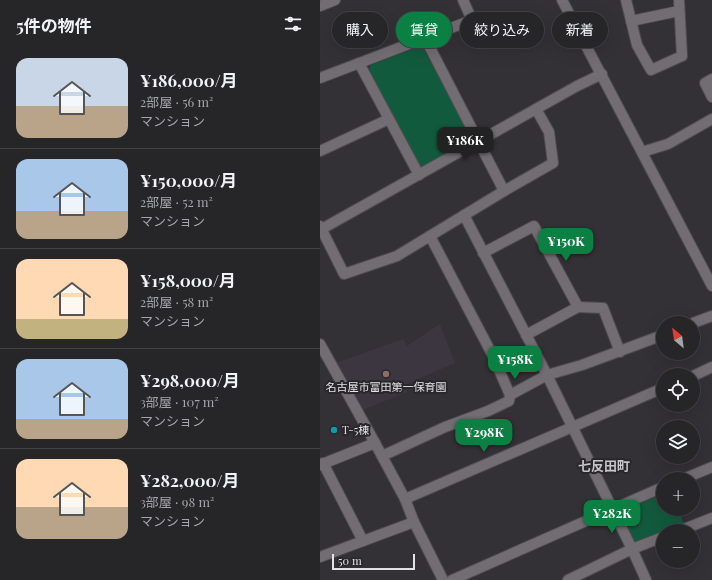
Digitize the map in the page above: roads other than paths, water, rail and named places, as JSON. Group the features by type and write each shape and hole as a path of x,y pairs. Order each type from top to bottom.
{"street":[{"path":"320,6 335,0"},
{"path":"452,28 472,20 463,0"},
{"path":"562,0 712,286"},
{"path":"626,0 637,44 651,70 682,56 678,0"},
{"path":"631,21 679,11"},
{"path":"320,78 399,48"},
{"path":"430,48 504,191"},
{"path":"359,63 419,175"},
{"path":"536,109 549,132 553,163 397,256 344,274 321,228 577,86 602,74"},
{"path":"712,79 705,83 712,96"},
{"path":"320,151 389,119"},
{"path":"642,152 668,144 712,119"},
{"path":"464,215 547,375 646,580"},
{"path":"483,253 534,226 578,307"},
{"path":"382,456 445,427 488,411 508,401 510,395 493,356 430,236"},
{"path":"526,335 578,307 603,308 620,352"},
{"path":"700,320 712,316"},
{"path":"510,395 547,375 582,365 656,338"},
{"path":"320,344 382,456 443,580"},
{"path":"700,373 712,367"},
{"path":"404,500 656,391"},
{"path":"363,542 322,464 375,443"},
{"path":"700,472 712,467"},
{"path":"452,580 656,490"},
{"path":"697,524 712,518"},
{"path":"320,557 414,522"},
{"path":"568,580 632,549 656,540"}],"place":[{"name":"名古屋市富田第一保育園","path":"386,374"},
{"name":"T-5棟","path":"334,430"}],"district":[{"name":"七反田町","path":"604,466"}]}
